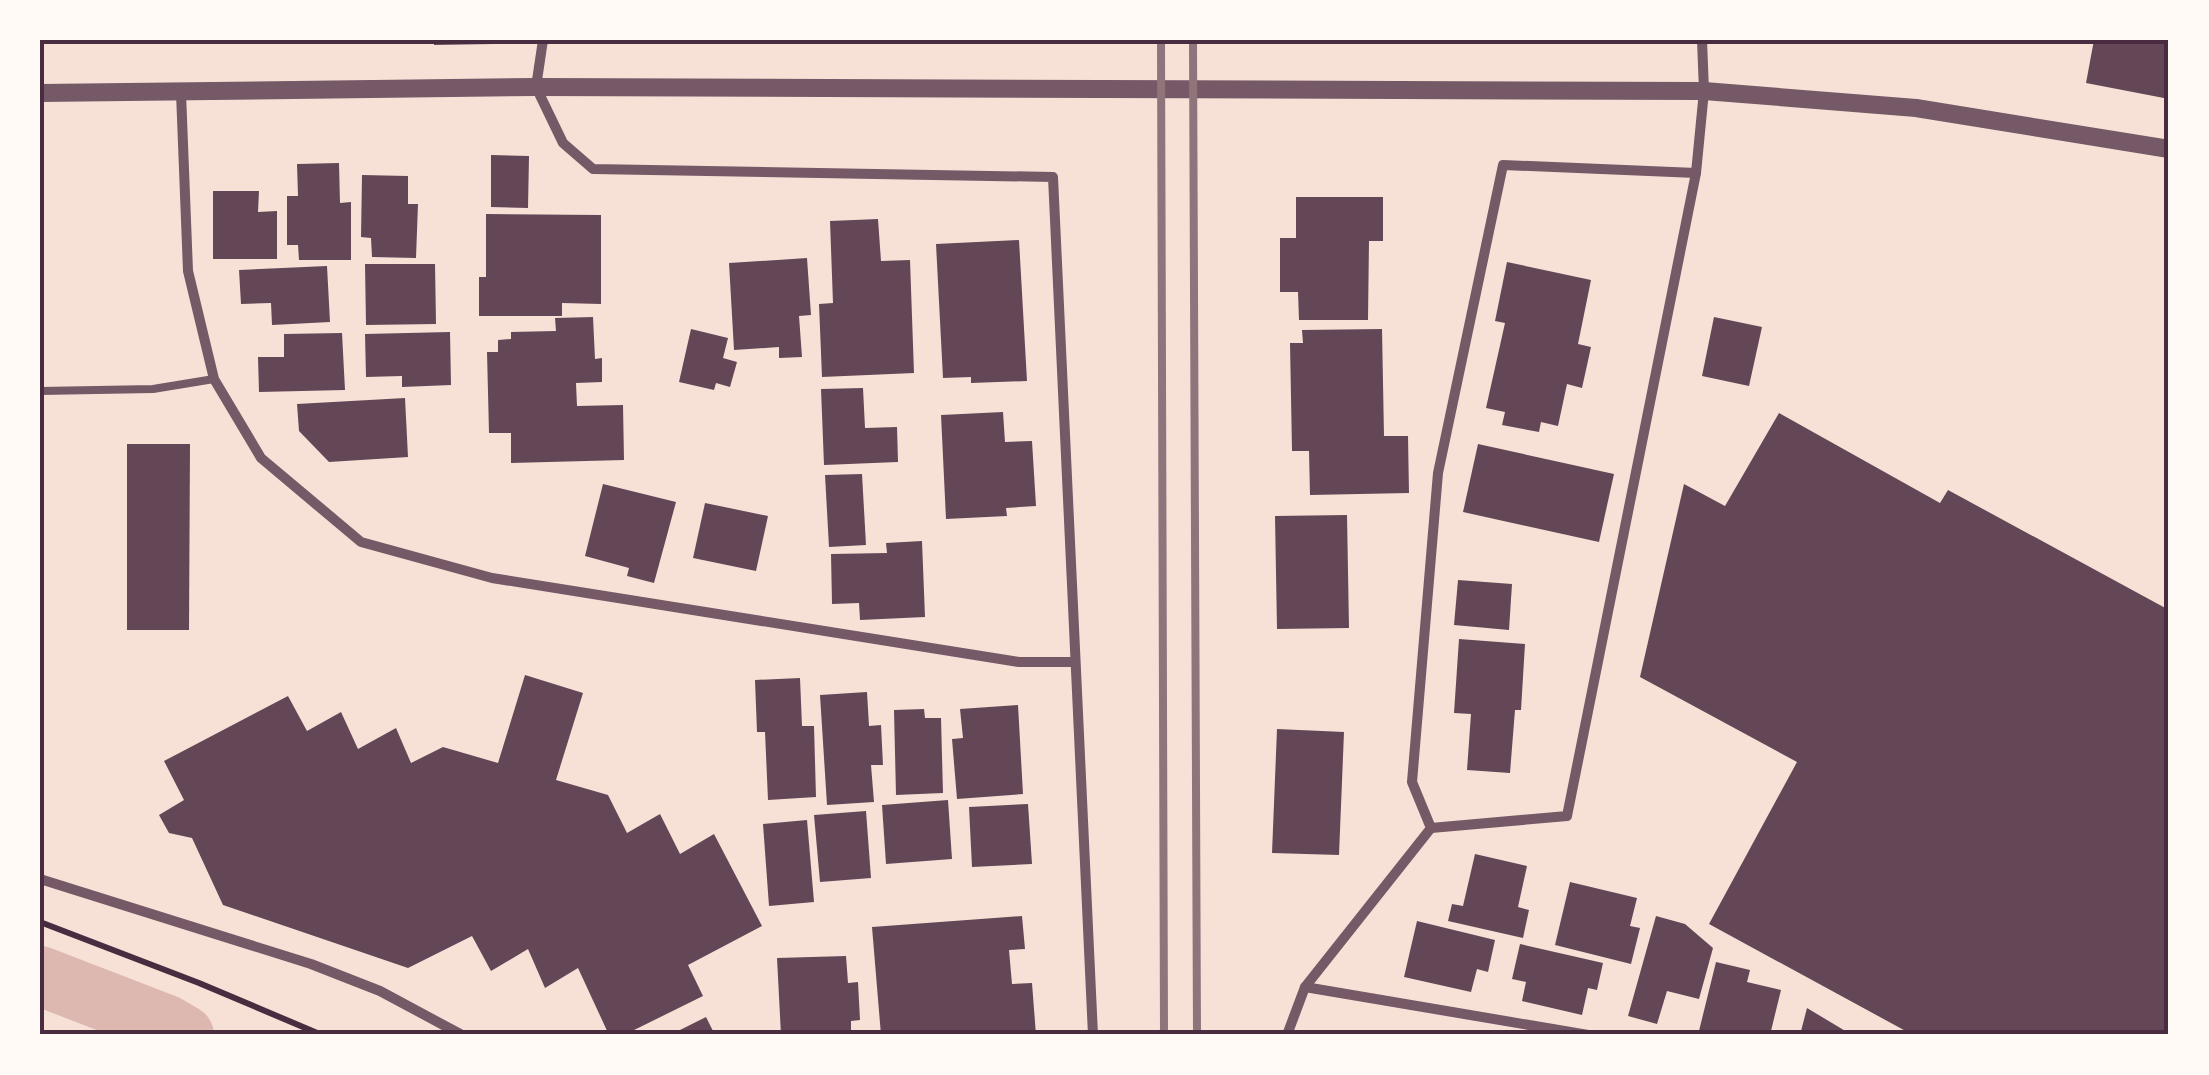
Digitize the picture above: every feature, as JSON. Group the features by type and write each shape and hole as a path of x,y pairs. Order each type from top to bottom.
{"street":[{"path":"543,40 536,87 563,143 593,169 1053,176 1093,1035"},
{"path":"1287,1035 1305,987 1431,828 1566,816 1696,173 1704,91 1702,40"},
{"path":"40,93 536,87 1704,91 1916,108 2169,149"},
{"path":"181,93 188,271 214,380 261,458 361,542 492,578 1019,662 1074,662"},
{"path":"1431,828 1412,782 1438,474 1503,165 1696,173"},
{"path":"40,879 310,964 380,991 462,1035"},
{"path":"1305,987 1588,1035"}],"lane":[{"path":"40,391 153,389 214,380"}],"path":[{"path":"40,922 322,1035"}],"building":[{"path":"434,40 494,40 494,44 434,45"},
{"path":"2094,40 2169,40 2169,99 2086,83"},
{"path":"491,155 529,156 528,208 491,207"},
{"path":"339,163 340,203 351,202 351,260 299,260 298,245 287,245 287,196 298,196 297,164"},
{"path":"362,175 408,176 408,204 418,204 416,258 372,257 371,238 361,237"},
{"path":"213,191 259,191 258,212 277,211 277,259 213,259"},
{"path":"1296,197 1383,197 1383,241 1369,241 1368,320 1299,320 1298,292 1280,292 1280,238 1296,238"},
{"path":"486,214 601,215 601,304 562,303 562,316 479,316 479,277 486,277"},
{"path":"878,219 881,261 910,260 914,373 822,377 819,304 833,303 830,221"},
{"path":"1019,240 1027,381 971,383 971,377 943,378 936,244"},
{"path":"807,258 811,315 799,316 802,357 779,358 779,347 734,350 729,263"},
{"path":"1507,262 1591,280 1578,344 1591,347 1582,388 1567,384 1558,426 1541,422 1539,432 1502,425 1505,412 1486,408 1505,323 1495,321"},
{"path":"365,264 435,264 436,324 366,325"},
{"path":"327,266 330,322 272,325 271,303 241,304 239,270"},
{"path":"593,317 595,359 602,358 602,382 576,383 577,406 623,405 624,460 511,463 511,433 489,433 487,352 498,352 498,340 511,339 511,332 556,331 555,318"},
{"path":"1714,317 1762,327 1749,386 1702,376"},
{"path":"691,329 728,338 723,358 737,362 730,387 716,383 714,390 679,382"},
{"path":"1382,329 1384,436 1408,436 1409,493 1310,495 1309,451 1292,451 1290,343 1303,343 1302,330"},
{"path":"450,332 451,385 402,387 402,376 366,377 365,334"},
{"path":"342,333 345,390 259,392 258,357 284,357 284,334"},
{"path":"863,388 865,428 897,427 898,462 824,465 821,389"},
{"path":"405,398 408,457 329,462 299,431 297,404"},
{"path":"1003,412 1005,442 1032,441 1036,506 1006,508 1007,516 946,519 941,415"},
{"path":"1779,413 1940,503 1948,490 2169,610 2169,1035 1913,1035 1709,924 1797,762 1640,677 1684,484 1725,506"},
{"path":"127,444 190,444 189,630 127,630"},
{"path":"1478,444 1614,474 1599,542 1463,512"},
{"path":"862,474 866,545 829,547 825,475"},
{"path":"603,484 676,502 654,583 627,576 629,568 585,556"},
{"path":"705,503 768,516 756,571 693,558"},
{"path":"1347,515 1349,628 1277,629 1275,516"},
{"path":"922,541 925,617 860,620 859,603 832,604 831,554 887,553 886,543"},
{"path":"1458,580 1512,584 1509,630 1454,625"},
{"path":"1459,639 1525,644 1521,710 1515,710 1510,773 1467,770 1471,714 1454,713"},
{"path":"525,675 583,693 556,780 608,795 627,833 660,814 680,854 714,834 762,926 688,965 703,996 624,1035 609,1035 578,968 545,988 528,949 491,971 472,936 408,968 223,905 192,838 169,833 159,815 184,800 164,761 288,696 307,731 341,712 358,749 396,728 411,763 443,747 498,763"},
{"path":"800,678 802,726 814,726 816,797 768,800 765,732 757,732 755,680"},
{"path":"867,692 869,726 881,725 883,765 871,765 874,802 827,805 820,695"},
{"path":"1018,705 1023,794 957,799 952,739 963,738 960,709"},
{"path":"924,709 925,718 941,718 943,793 896,795 894,710"},
{"path":"1277,729 1344,732 1339,855 1272,853"},
{"path":"948,800 952,859 886,864 882,805"},
{"path":"1028,804 1032,864 972,867 969,807"},
{"path":"866,811 871,878 820,882 814,815"},
{"path":"807,820 814,902 769,906 763,824"},
{"path":"1475,854 1527,866 1518,907 1529,910 1523,938 1448,921 1452,904 1463,906"},
{"path":"1570,882 1637,898 1630,926 1640,928 1631,964 1555,945"},
{"path":"1022,916 1025,949 1009,950 1012,984 1032,983 1036,1035 881,1035 872,927"},
{"path":"1656,916 1685,924 1713,948 1699,999 1667,991 1657,1024 1628,1016"},
{"path":"1417,921 1495,940 1488,972 1477,969 1471,992 1404,977"},
{"path":"1520,944 1603,963 1597,990 1588,988 1582,1015 1522,1001 1526,982 1512,979"},
{"path":"846,956 848,983 858,982 860,1020 851,1021 851,1035 781,1035 777,958"},
{"path":"1716,962 1750,970 1747,982 1781,990 1770,1035 1698,1035"},
{"path":"1807,1008 1852,1035 1800,1035"},
{"path":"706,1017 715,1035 670,1035"}],"waterway":[{"path":"40,976 184,1035"}],"railway":[{"path":"1161,40 1164,1035"},
{"path":"1193,40 1197,1035"}]}
